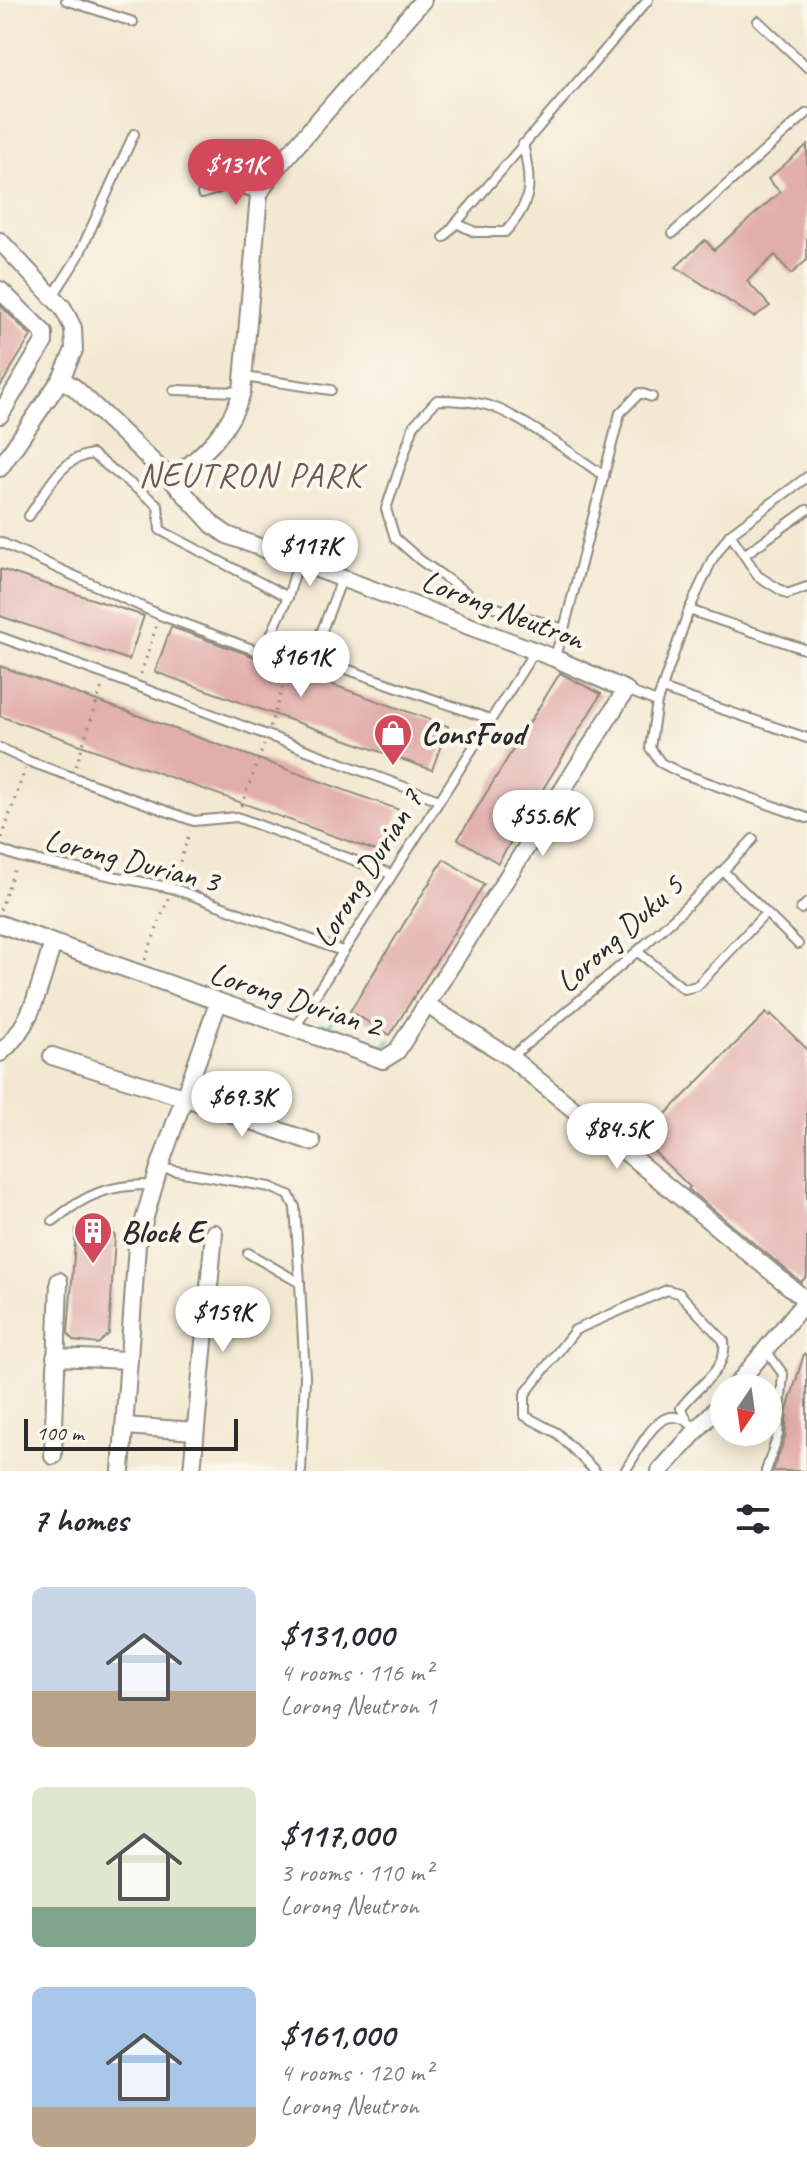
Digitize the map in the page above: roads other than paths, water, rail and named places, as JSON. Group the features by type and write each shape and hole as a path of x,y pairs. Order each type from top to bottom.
{"street":[{"path":"172,480 212,447 233,417 243,384 259,194 270,176 423,0"},
{"path":"0,241 63,308 73,328 74,350 61,379 1,469"},
{"path":"0,290 44,333 44,342 0,415"},
{"name":"Lorong Neutron","path":"61,379 75,388 172,480 213,525 227,535 554,658 626,690"},
{"name":"Lorong Durian 2","path":"0,924 383,1060 397,1051 626,690"},
{"path":"0,1053 12,1044 28,1021 53,943"},
{"path":"121,1471 137,1245 156,1176 218,1003"},
{"path":"427,1005 511,1058 689,1202 806,1302 747,1374"},
{"path":"52,1056 312,1142"},
{"path":"192,1471 214,1233"},
{"path":"53,1456 59,1281"},
{"path":"55,1357 129,1360"},
{"path":"660,1471 692,1425 710,1411"},
{"path":"125,1426 195,1431"}],"lane":[{"path":"66,0 133,22"},
{"path":"444,237 648,0"},
{"path":"758,21 807,67"},
{"path":"673,233 807,113"},
{"path":"52,296 78,257 134,134"},
{"path":"456,223 475,232 505,232 520,216 527,201 530,175 523,144"},
{"path":"202,194 228,185 259,194"},
{"path":"174,390 243,384 331,390"},
{"path":"554,658 620,413 640,393 652,397"},
{"path":"564,629 481,603 420,560 395,538 386,509 414,425 437,400 490,405 604,476"},
{"path":"29,516 62,468 77,456 92,454 158,505 160,530 288,597"},
{"path":"807,477 730,534 712,560 689,610 657,702 650,748 661,763 703,782 807,818"},
{"path":"744,555 807,510"},
{"path":"730,534 758,576 787,594 807,587"},
{"path":"0,542 160,615 263,653 294,651 312,656 490,719"},
{"path":"263,653 288,597 298,563"},
{"path":"312,656 342,578"},
{"path":"689,610 807,650"},
{"path":"0,637 439,800"},
{"name":"Lorong Durian 7","path":"294,1029 534,652"},
{"path":"662,689 807,738"},
{"name":"Lorong Neutron","path":"626,690 657,702"},
{"path":"0,748 194,821 237,817 391,874"},
{"name":"Lorong Duku 5","path":"511,1058 638,952 753,839"},
{"name":"Lorong Durian 3","path":"0,848 19,857 172,888 342,951"},
{"path":"723,871 798,944"},
{"path":"638,952 684,989 697,986 766,913"},
{"path":"53,1221 75,1203 100,1190 130,1185 156,1176 270,1187 289,1195 295,1207 305,1377 301,1471"},
{"path":"248,1253 300,1283"},
{"path":"595,1471 557,1433 525,1416 525,1394 575,1330 667,1290 679,1293 724,1341 722,1364 681,1408 692,1425"},
{"path":"766,1471 778,1435 783,1374 767,1352"},
{"path":"625,1471 662,1418 673,1415 692,1425"}],"waterway":[{"path":"328,1027 338,1010"},
{"path":"322,1024 384,1047 389,1040"}],"place":[{"name":"ConsFood","path":"393,767"},
{"name":"Block E","path":"93,1265"}],"district":[{"name":"NEUTRON PARK","path":"251,474"}]}
